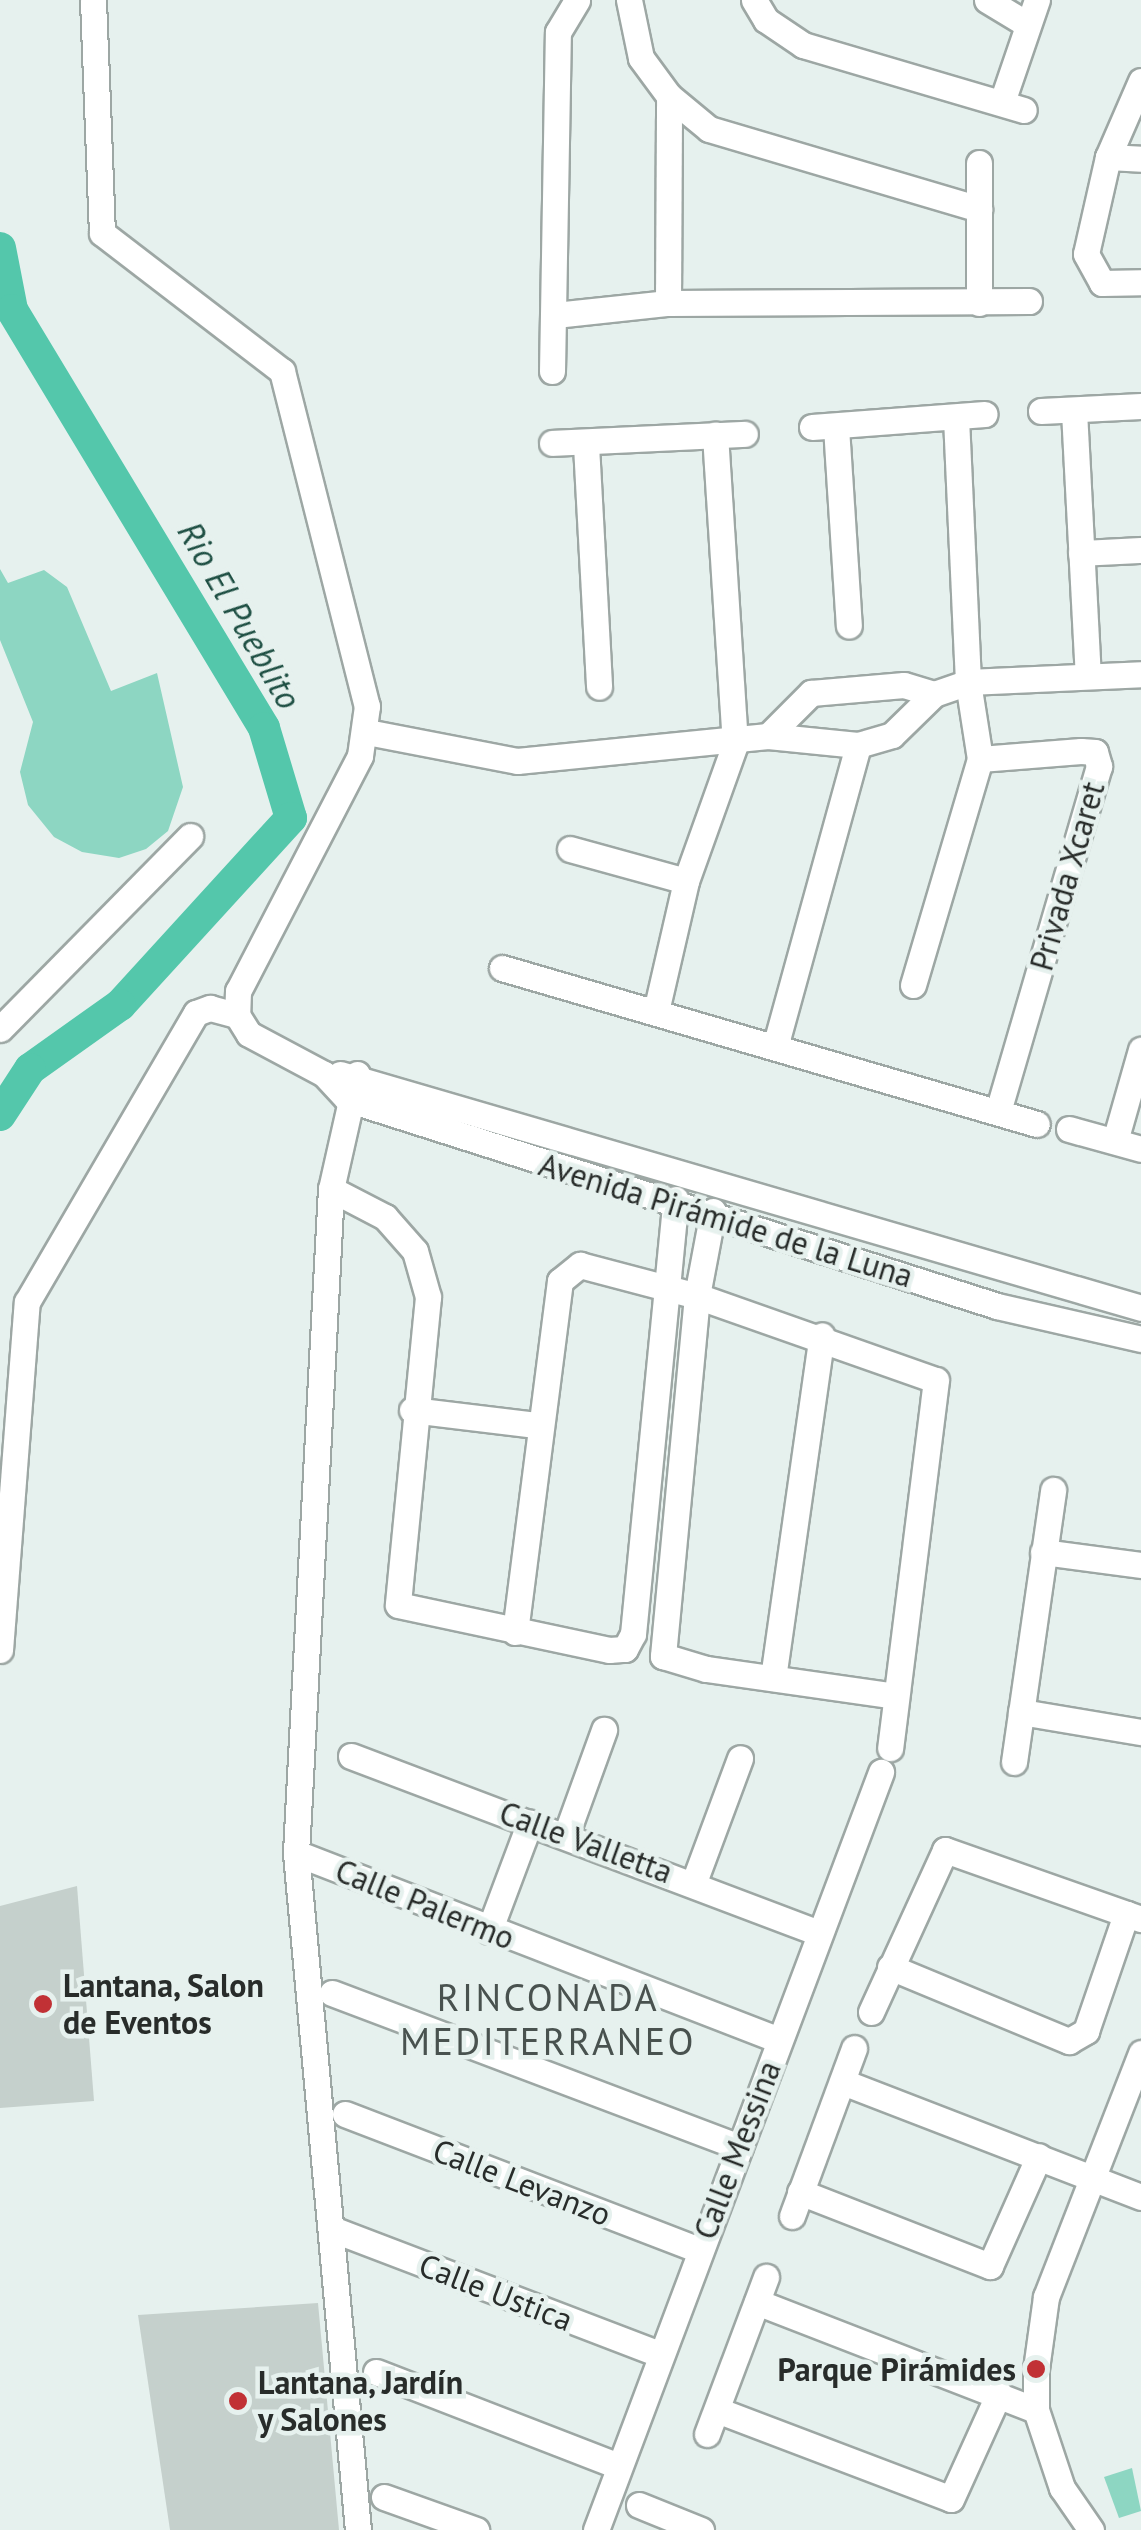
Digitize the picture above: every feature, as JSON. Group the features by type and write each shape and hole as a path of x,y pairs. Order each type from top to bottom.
{"street":[{"path":"552,371 558,32 577,0"},
{"path":"629,0 640,58 669,96 740,144 979,209"},
{"path":"754,0 766,20 803,45 1013,106 1031,11 987,0"},
{"path":"0,1650 27,1302 196,1013 210,1008 237,1016 244,978 367,732 367,706 282,371 102,232 90,6"},
{"path":"1141,81 1108,157 1086,254 1102,283 1141,282"},
{"path":"668,303 669,96"},
{"path":"1108,157 1141,159"},
{"path":"978,162 980,303"},
{"path":"555,315 668,303 1030,302"},
{"path":"1041,411 1141,406"},
{"path":"1074,411 1088,676"},
{"path":"850,626 824,427 985,414"},
{"path":"913,985 980,759 968,682 956,418"},
{"path":"552,443 586,445 745,434"},
{"path":"657,1007 686,881 735,744 716,435"},
{"path":"586,445 600,687"},
{"path":"1081,553 1141,550"},
{"path":"367,732 517,761 597,759 683,742 735,744 768,736 858,746 892,735 934,694 968,682 1141,674"},
{"path":"768,736 811,693 904,685 934,694"},
{"path":"776,1047 858,746"},
{"name":"Privada Xcaret","path":"980,759 1081,751 1095,752 1099,766 998,1109"},
{"path":"0,1029 190,836"},
{"path":"570,849 686,881"},
{"path":"502,968 657,1007 776,1047 998,1109 1037,1124"},
{"name":"Avenida Pirámide de la Luna","path":"237,1016 249,1034 324,1074 347,1099 452,1134 676,1198 997,1306 1141,1340"},
{"path":"1115,1142 1141,1050"},
{"name":"Avenida Pirámide de la Luna","path":"324,1074 356,1074 1141,1308"},
{"path":"356,1074 347,1099 331,1190 296,1853 358,2530"},
{"path":"452,1134 462,1106"},
{"path":"1069,1130 1141,1149"},
{"path":"331,1190 385,1217 415,1251 428,1296 412,1410 398,1605 610,1650 626,1649 632,1634 685,1292 713,1211"},
{"path":"676,1198 685,1292 659,1639 663,1656 675,1662 896,1696"},
{"path":"515,1632 536,1425 568,1269 580,1265 685,1292 822,1336 773,1678"},
{"name":"Calle Messina","path":"596,2530 886,1760 936,1380 822,1336"},
{"path":"412,1410 536,1425"},
{"path":"1014,1762 1052,1490"},
{"path":"1043,1552 1141,1565"},
{"path":"1021,1712 1141,1732"},
{"path":"566,1835 604,1730"},
{"name":"Calle Valletta","path":"351,1756 694,1882 820,1933"},
{"path":"694,1882 740,1758"},
{"path":"489,1930 530,1822"},
{"path":"872,2012 890,1967 945,1850 1131,1928 1086,2032 1069,2041 890,1967"},
{"name":"Calle Palermo","path":"296,1853 778,2040"},
{"path":"332,1993 740,2146"},
{"path":"854,2048 796,2204 990,2266 1047,2159"},
{"path":"1091,2530 1062,2488 1036,2410 1046,2297 1096,2179 1141,2053"},
{"path":"843,2082 1141,2197"},
{"name":"Calle Levanzo","path":"344,2114 699,2250"},
{"name":"Calle Ustica","path":"332,2230 660,2354"},
{"path":"766,2277 712,2422 951,2499 1002,2395"},
{"path":"757,2302 1036,2410"},
{"path":"376,2372 618,2466"},
{"path":"384,2497 476,2530"},
{"path":"639,2505 701,2530"}],"green space":[{"path":"0,569 8,583 44,570 67,587 111,691 157,673 183,787 168,831 146,849 119,858 82,852 54,837 28,805 20,772 33,722 0,640"},
{"path":"1132,2468 1141,2511 1119,2518 1104,2477"}],"building":[{"name":"Lantana, Salon de Eventos","path":"77,1886 94,2101 0,2108 0,1906"},
{"name":"Lantana, Jardín y Salones","path":"318,2303 339,2530 170,2530 138,2315"}],"waterway":[{"name":"Rio El Pueblito","path":"0,248 12,310 264,728 291,818 120,1005 30,1069 0,1115"}],"place":[{"name":"Lantana, Salon de Eventos","path":"43,2004"},
{"name":"Parque Pirámides","path":"1036,2369"},
{"name":"Lantana, Jardín y Salones","path":"238,2401"}],"district":[{"name":"RINCONADA MEDITERRANEO","path":"548,2019"}]}
